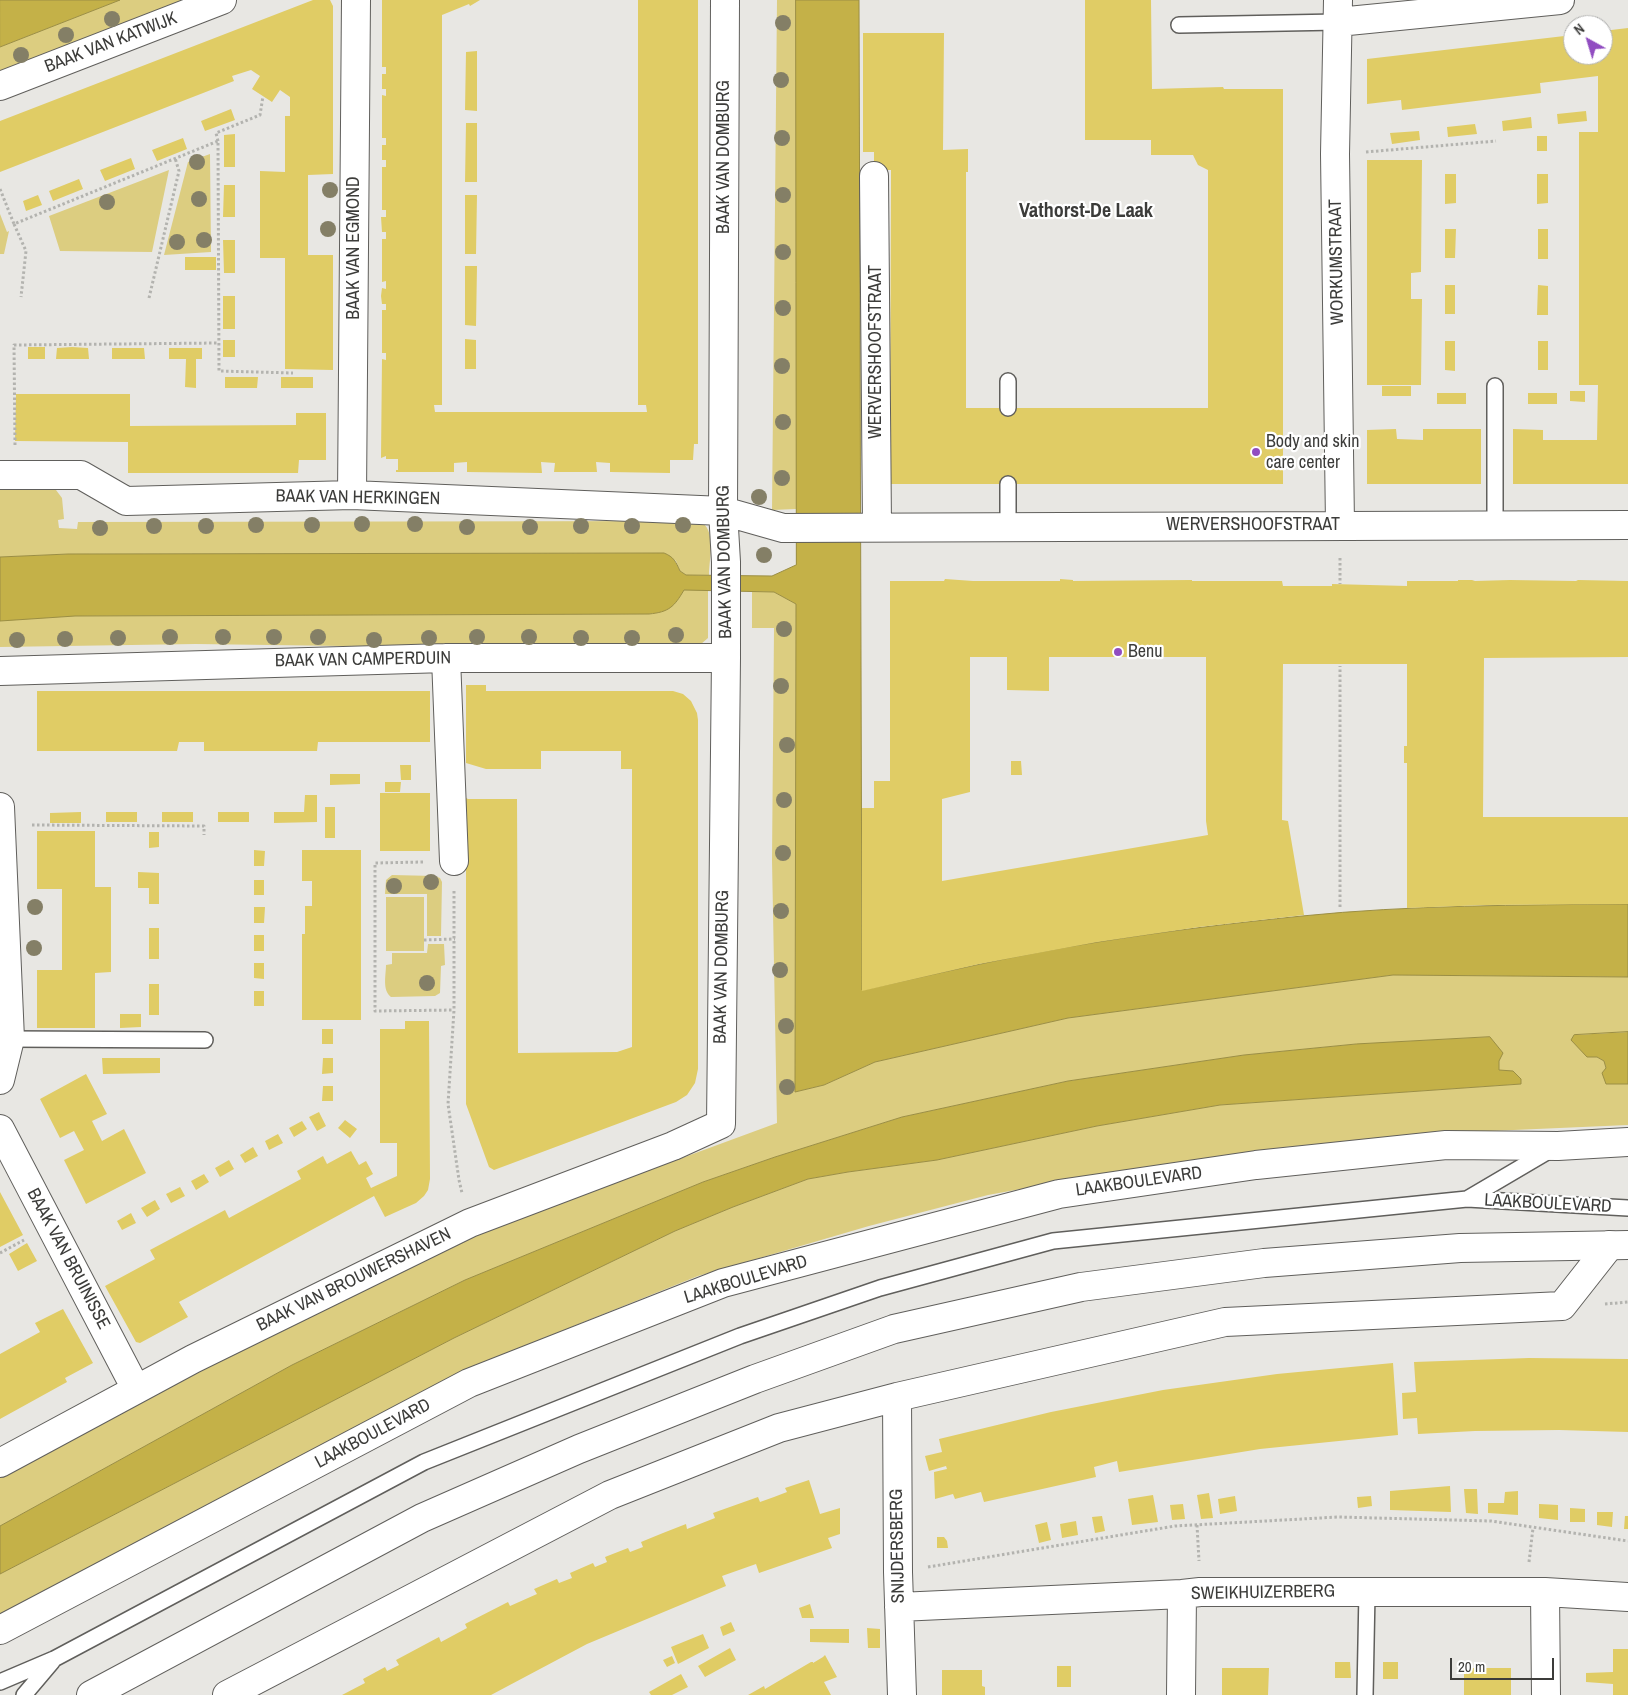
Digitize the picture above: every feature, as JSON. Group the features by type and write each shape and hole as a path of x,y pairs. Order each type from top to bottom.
{"street":[{"name":"BAAK VAN KATWIJK","path":"0,86 222,0"},
{"name":"BAAK VAN EGMOND","path":"352,495 356,0"},
{"name":"BAAK VAN DOMBURG","path":"721,1124 726,658 726,562 723,511 725,0"},
{"path":"1338,11 1560,0"},
{"name":"WORKUMSTRAAT","path":"1338,11 1335,154 1340,525"},
{"name":"WERVERSHOOFSTRAAT","path":"874,176 874,527"},
{"name":"BAAK VAN HERKINGEN","path":"8,475 81,475 126,501 352,495 723,511"},
{"name":"WERVERSHOOFSTRAAT","path":"723,511 783,528 1628,525"},
{"path":"446,658 454,861"},
{"name":"BAAK VAN CAMPERDUIN","path":"0,671 446,658 726,658"},
{"path":"0,816 10,1039 0,1080"},
{"name":"BAAK VAN BROUWERSHAVEN","path":"0,1463 193,1358 470,1223 672,1146 721,1124"},
{"name":"BAAK VAN BRUINISSE","path":"0,1129 136,1389"},
{"name":"LAAKBOULEVARD","path":"0,1630 469,1383 723,1283 1059,1194 1256,1165 1446,1145 1558,1146 1628,1142"},
{"path":"227,1695 610,1495 779,1428 897,1396 1225,1322 1562,1306 1619,1245"},
{"path":"91,1695 422,1518 588,1445 755,1379 894,1329 1081,1287 1264,1263 1460,1248 1619,1245"},
{"name":"SNIJDERSBERG","path":"897,1396 898,1572 902,1695"},
{"name":"SWEIKHUIZERBERG","path":"899,1607 1200,1592 1545,1592 1628,1597"},
{"path":"1545,1592 1546,1695"},
{"path":"1181,1695 1182,1594"}],"lane":[{"path":"1180,25 1338,11"},
{"path":"1008,381 1008,408"},
{"path":"1494,386 1495,525"},
{"path":"1008,484 1008,526"},
{"path":"10,1039 206,1040"},
{"name":"LAAKBOULEVARD","path":"1468,1199 1558,1146"},
{"name":"LAAKBOULEVARD","path":"0,1682 54,1659 424,1462 740,1336 880,1288 1053,1241 1468,1199 1628,1208"},
{"path":"1365,1695 1367,1592"},
{"name":"LAAKBOULEVARD","path":"24,1695 54,1659"}],"path":[{"path":"263,96 260,115 216,133 218,141 219,371 293,374"},
{"path":"14,224 218,141"},
{"path":"1335,154 1496,141"},
{"path":"149,298 179,171 175,158"},
{"path":"0,189 26,251 22,297"},
{"path":"8,475 14,344 219,343"},
{"path":"1340,666 1340,907"},
{"path":"0,816 204,826 204,835"},
{"path":"454,1010 375,1011 375,863 454,861 454,1010 448,1104 459,1180 470,1223"},
{"path":"424,940 455,939"},
{"path":"898,1572 1174,1526 1338,1517 1492,1521 1628,1541"},
{"path":"1197,1524 1198,1543"},
{"path":"1530,1551 1533,1528"}],"shaded area":[{"path":"0,0 120,0 0,47"},
{"path":"120,0 190,0 0,73 0,47"},
{"path":"777,0 796,0 796,509 772,510"},
{"path":"796,0 859,0 862,990 1039,952 1174,931 1343,912 1505,905 1628,904 1628,977 1393,975 1068,1018 875,1062 824,1085 795,1092 796,604 774,592 684,590 670,608 662,612 649,614 75,616 0,621 0,557 68,554 664,553 676,562 680,571 686,575 772,576 796,565"},
{"path":"210,154 211,252 164,255 188,162"},
{"path":"169,170 152,252 60,251 49,216"},
{"path":"0,214 7,232 9,231 4,254 0,254"},
{"path":"0,490 56,490 62,498 64,519 58,520 59,528 77,529 78,522 699,521 705,525 710,537 709,575 686,575 680,571 676,561 664,553 68,554 0,557"},
{"path":"683,590 708,590 708,638 701,644 343,646 196,644 0,647 0,618 22,616 649,614 660,612 669,607 677,600"},
{"path":"752,591 774,592 796,604 795,1092 824,1085 875,1062 1068,1018 1393,975 1628,977 1628,1032 1574,1035 1597,1057 1604,1061 1606,1084 1628,1084 1628,1125 1445,1133 1286,1147 1114,1172 988,1195 869,1226 698,1276 467,1369 0,1619 0,1574 454,1338 675,1231 808,1179 937,1160 1097,1126 1220,1105 1521,1084 1499,1070 1499,1061 1356,1044 1244,1055 1068,1081 902,1117 703,1182 465,1280 292,1365 0,1526 0,1478 209,1366 473,1235 777,1123 772,860 774,628 752,628"},
{"path":"392,875 435,876 440,878 442,882 441,936 427,936 427,894 385,894 386,880"},
{"path":"386,897 424,897 424,951 386,951"},
{"path":"428,944 444,944 445,965 441,966 440,993 435,996 391,997 386,990 385,978 386,965 392,964 392,953 427,953"},
{"path":"1628,1032 1628,1084 1606,1084 1602,1073 1606,1068 1604,1061 1597,1057 1587,1057 1571,1040 1574,1035"},
{"path":"1490,1037 1503,1053 1499,1061 1499,1070 1513,1071 1521,1079 1521,1084 1220,1105 1097,1126 937,1160 808,1179 675,1231 454,1338 0,1574 0,1526 292,1365 465,1280 703,1182 902,1117 1068,1081 1244,1055 1356,1044"}],"building":[{"path":"313,0 330,0 333,6 333,174 308,175 308,255 333,255 333,370 285,369 285,258 260,258 260,171 285,172 285,116 290,116 290,97 280,90 272,102 252,89 260,76 251,70 232,76 234,81 0,172 0,121"},
{"path":"382,0 480,0 470,6 469,4 442,15 442,405 434,405 435,412 647,412 646,405 638,405 638,0 698,0 698,444 694,444 693,460 670,460 670,473 610,472 610,463 596,462 597,472 554,472 555,463 541,462 542,473 467,472 467,462 454,463 454,472 396,472 398,470 398,459 386,459 386,456 381,458 382,359 386,360 386,353 382,353 382,310 386,310 386,304 382,304 381,296 382,288 386,289 386,281 382,282 382,239 386,239 386,232 382,232 381,217 386,217 386,210 382,210 382,167 386,167 386,160 382,160 382,145 386,145 386,138 382,138 382,95 386,96 386,89 382,89 382,74 386,74 386,67 382,67"},
{"path":"1085,0 1151,0 1152,89 1223,87 1224,89 1283,89 1283,484 890,484 891,170 874,170 874,152 863,152 863,33 944,33 943,150 968,149 968,172 966,172 966,408 1208,408 1208,170 1198,165 1193,155 1151,155 1151,140 1085,140"},
{"path":"1628,28 1628,484 1513,484 1513,429 1543,430 1543,440 1597,440 1598,385 1579,385 1579,132 1598,132 1598,76 1540,83 1541,93 1402,110 1401,100 1367,104 1367,59 1563,36 1563,65 1613,65 1613,30"},
{"path":"477,51 477,111 465,110 466,52"},
{"path":"231,109 235,120 205,131 201,121"},
{"path":"1586,111 1587,121 1558,124 1557,114"},
{"path":"1531,117 1532,128 1503,131 1502,121"},
{"path":"466,123 477,123 477,182 465,182"},
{"path":"1475,124 1477,134 1448,137 1447,127"},
{"path":"1419,131 1420,140 1392,144 1390,133"},
{"path":"235,134 235,167 224,167 224,135"},
{"path":"1537,136 1547,136 1547,151 1537,151"},
{"path":"183,138 187,149 157,161 152,150"},
{"path":"131,158 135,169 105,181 100,170"},
{"path":"1367,160 1422,160 1421,272 1411,273 1411,299 1422,299 1421,385 1367,385"},
{"path":"1445,174 1456,174 1456,203 1445,204"},
{"path":"1537,174 1548,174 1548,203 1537,204"},
{"path":"79,179 83,189 53,201 49,191"},
{"path":"224,185 235,185 235,217 223,217"},
{"path":"38,195 42,205 26,211 23,201"},
{"path":"465,195 477,195 476,254 465,254"},
{"path":"1445,229 1456,229 1455,258 1445,258"},
{"path":"1538,229 1548,229 1548,259 1538,259"},
{"path":"223,240 235,240 235,273 224,273"},
{"path":"185,257 216,257 216,270 185,270"},
{"path":"465,266 477,266 476,326 465,325"},
{"path":"1445,285 1455,285 1455,314 1445,314"},
{"path":"1538,285 1548,286 1548,315 1537,315"},
{"path":"223,296 235,296 235,329 223,329"},
{"path":"465,339 476,340 476,369 465,369"},
{"path":"223,340 235,340 235,357 223,357"},
{"path":"1445,341 1455,341 1455,371 1445,370"},
{"path":"1538,341 1548,341 1548,370 1538,370"},
{"path":"28,347 45,347 45,359 28,359"},
{"path":"57,348 88,348 89,359 56,359"},
{"path":"112,348 144,348 145,359 112,359"},
{"path":"169,348 202,348 202,359 196,359 196,388 185,387 186,359 169,359"},
{"path":"225,377 258,377 257,388 225,388"},
{"path":"281,377 313,377 313,388 281,388"},
{"path":"1382,386 1411,386 1411,396 1382,396"},
{"path":"1570,391 1585,391 1585,402 1570,401"},
{"path":"1437,393 1466,393 1466,404 1437,404"},
{"path":"1528,393 1557,393 1557,404 1528,404"},
{"path":"16,394 130,394 130,426 296,425 296,413 326,413 326,460 299,460 298,473 128,473 128,442 15,441"},
{"path":"1396,429 1397,439 1423,440 1423,429 1481,429 1481,484 1367,484 1367,430"},
{"path":"945,579 973,581 1060,581 1060,579 1073,581 1192,580 1282,581 1283,586 1332,586 1332,584 1407,586 1407,581 1628,581 1628,657 1484,658 1483,817 1628,817 1628,904 1486,905 1407,908 1407,763 1404,763 1404,746 1407,746 1407,664 1283,664 1282,820 1288,821 1304,915 1199,927 1097,942 979,964 862,991 862,808 874,808 874,781 890,781 890,581 944,581","holes":["970,657 1007,657 1007,690 1049,691 1049,657 1206,657 1206,821 1208,835 942,881 942,799 970,792"]},
{"path":"466,685 486,685 486,691 673,691 683,694 691,701 698,720 698,1069 695,1083 687,1095 676,1102 494,1170 489,1167 466,1104 466,798 517,799 518,1053 617,1052 632,1047 632,769 621,769 621,751 541,751 541,769 486,769 466,763"},
{"path":"37,691 430,691 430,742 318,742 317,751 204,751 204,742 179,742 177,751 37,751"},
{"path":"1011,761 1021,761 1022,775 1011,775"},
{"path":"400,765 411,765 411,780 401,780"},
{"path":"330,774 360,774 360,784 330,785"},
{"path":"385,782 401,782 400,792 385,792"},
{"path":"380,793 430,793 430,851 380,851"},
{"path":"305,795 317,795 317,822 274,823 274,812 304,812"},
{"path":"325,807 335,807 335,838 325,838"},
{"path":"81,812 81,823 50,823 50,813"},
{"path":"106,812 137,812 137,822 106,822"},
{"path":"162,812 193,812 193,822 162,822"},
{"path":"218,812 249,812 249,822 218,822"},
{"path":"37,831 95,831 95,887 111,887 111,972 95,973 95,1028 37,1028 37,970 62,970 62,889 37,889"},
{"path":"149,832 159,832 159,847 149,848"},
{"path":"254,850 265,851 264,866 254,866"},
{"path":"302,850 361,850 361,1020 302,1020 302,934 305,934 305,906 312,906 312,881 302,881"},
{"path":"138,872 159,873 159,904 149,904 149,888 138,888"},
{"path":"254,880 264,880 264,895 254,895"},
{"path":"254,907 265,907 264,923 254,923"},
{"path":"149,928 159,928 159,959 149,959"},
{"path":"254,935 264,935 264,951 254,951"},
{"path":"254,963 264,963 264,979 254,978"},
{"path":"149,984 159,984 159,1015 149,1015"},
{"path":"254,991 264,991 264,1006 254,1006"},
{"path":"120,1014 141,1014 141,1027 120,1028"},
{"path":"405,1021 429,1021 430,1179 428,1190 424,1196 416,1203 385,1217 374,1196 179,1302 188,1317 140,1343 136,1342 105,1286 155,1259 150,1250 225,1210 229,1218 301,1179 297,1171 323,1156 327,1164 351,1151 359,1165 366,1161 373,1174 366,1178 371,1188 397,1176 397,1143 380,1143 380,1029 405,1029"},
{"path":"322,1029 333,1029 333,1044 322,1044"},
{"path":"102,1058 160,1058 160,1073 103,1074"},
{"path":"323,1058 333,1058 333,1073 322,1074"},
{"path":"86,1074 107,1114 92,1121 102,1141 124,1129 146,1173 86,1204 64,1160 84,1150 74,1131 60,1138 40,1099"},
{"path":"323,1086 333,1086 333,1101 322,1101"},
{"path":"319,1112 326,1126 317,1131 309,1117"},
{"path":"345,1120 357,1129 350,1138 338,1128"},
{"path":"302,1121 307,1129 294,1137 289,1128"},
{"path":"278,1134 283,1143 269,1150 265,1141"},
{"path":"253,1147 258,1156 245,1163 240,1155"},
{"path":"229,1160 234,1169 220,1177 215,1168"},
{"path":"204,1174 209,1182 196,1190 191,1181"},
{"path":"180,1187 185,1196 171,1203 166,1194"},
{"path":"0,1192 23,1235 0,1247"},
{"path":"155,1200 160,1209 147,1217 141,1208"},
{"path":"131,1213 136,1223 122,1230 117,1221"},
{"path":"27,1243 37,1261 18,1271 9,1254"},
{"path":"63,1309 93,1363 65,1378 67,1382 0,1419 0,1354 40,1332 35,1323"},
{"path":"1529,1358 1628,1359 1628,1432 1559,1430 1418,1434 1417,1418 1403,1419 1402,1393 1416,1392 1414,1362"},
{"path":"1393,1363 1398,1435 1260,1449 1119,1472 1117,1461 1094,1467 1096,1477 984,1502 981,1492 955,1499 953,1494 935,1499 934,1472 947,1469 946,1466 929,1471 925,1456 942,1452 939,1439 1051,1412 1163,1390 1277,1374"},
{"path":"809,1480 820,1514 840,1508 840,1534 828,1538 832,1548 759,1573 756,1564 722,1576 726,1586 587,1644 491,1695 342,1695 365,1683 363,1679 385,1667 387,1671 399,1665 396,1660 439,1637 441,1642 467,1628 465,1624 508,1602 510,1606 537,1594 534,1589 557,1579 559,1583 572,1578 570,1573 593,1563 595,1567 607,1562 605,1557 628,1548 630,1552 643,1547 641,1542 663,1533 686,1524 687,1529 715,1518 713,1513 758,1497 760,1502 787,1492 785,1488"},
{"path":"1450,1486 1451,1512 1390,1510 1390,1491"},
{"path":"1464,1489 1477,1489 1478,1514 1466,1513"},
{"path":"1518,1491 1518,1515 1488,1513 1488,1503 1504,1503 1505,1492"},
{"path":"1209,1493 1213,1518 1201,1519 1197,1495"},
{"path":"1153,1495 1158,1522 1132,1525 1128,1499"},
{"path":"1235,1496 1237,1511 1220,1514 1218,1499"},
{"path":"1371,1496 1372,1506 1358,1508 1357,1497"},
{"path":"1183,1504 1185,1519 1172,1520 1170,1505"},
{"path":"1539,1504 1558,1505 1558,1520 1539,1518"},
{"path":"1570,1508 1585,1509 1585,1522 1570,1522"},
{"path":"1597,1512 1613,1512 1612,1527 1597,1525"},
{"path":"1102,1516 1105,1531 1095,1533 1092,1517"},
{"path":"1625,1516 1628,1516 1628,1529 1624,1529"},
{"path":"1076,1521 1078,1535 1062,1538 1060,1524"},
{"path":"1047,1522 1051,1540 1039,1543 1035,1525"},
{"path":"937,1537 944,1537 948,1548 937,1548"},
{"path":"810,1604 814,1618 802,1618 799,1608"},
{"path":"731,1622 735,1631 723,1636 720,1627"},
{"path":"867,1628 880,1629 880,1648 868,1648"},
{"path":"810,1629 849,1629 849,1643 810,1642"},
{"path":"703,1634 709,1648 678,1664 671,1647"},
{"path":"730,1648 736,1660 705,1677 698,1666"},
{"path":"1613,1649 1628,1649 1628,1695 1613,1695 1613,1684 1586,1682 1586,1673 1613,1672"},
{"path":"825,1655 837,1677 824,1682 831,1695 748,1695 764,1686 765,1689"},
{"path":"672,1656 675,1663 667,1667 663,1660"},
{"path":"1335,1662 1350,1662 1351,1678 1335,1678"},
{"path":"1383,1662 1398,1662 1398,1679 1383,1679"},
{"path":"1057,1666 1071,1666 1071,1687 1057,1687"},
{"path":"1222,1668 1269,1668 1268,1695 1222,1695"},
{"path":"1464,1668 1511,1668 1511,1695 1464,1695"},
{"path":"942,1670 982,1670 982,1686 985,1687 985,1695 942,1695"},
{"path":"681,1674 688,1687 672,1695 651,1695 649,1692"}],"place":[{"name":"Body and skin care center","path":"1256,452"},
{"name":"Benu","path":"1118,652"}],"district":[{"name":"Vathorst-De Laak","path":"1086,212"}]}
